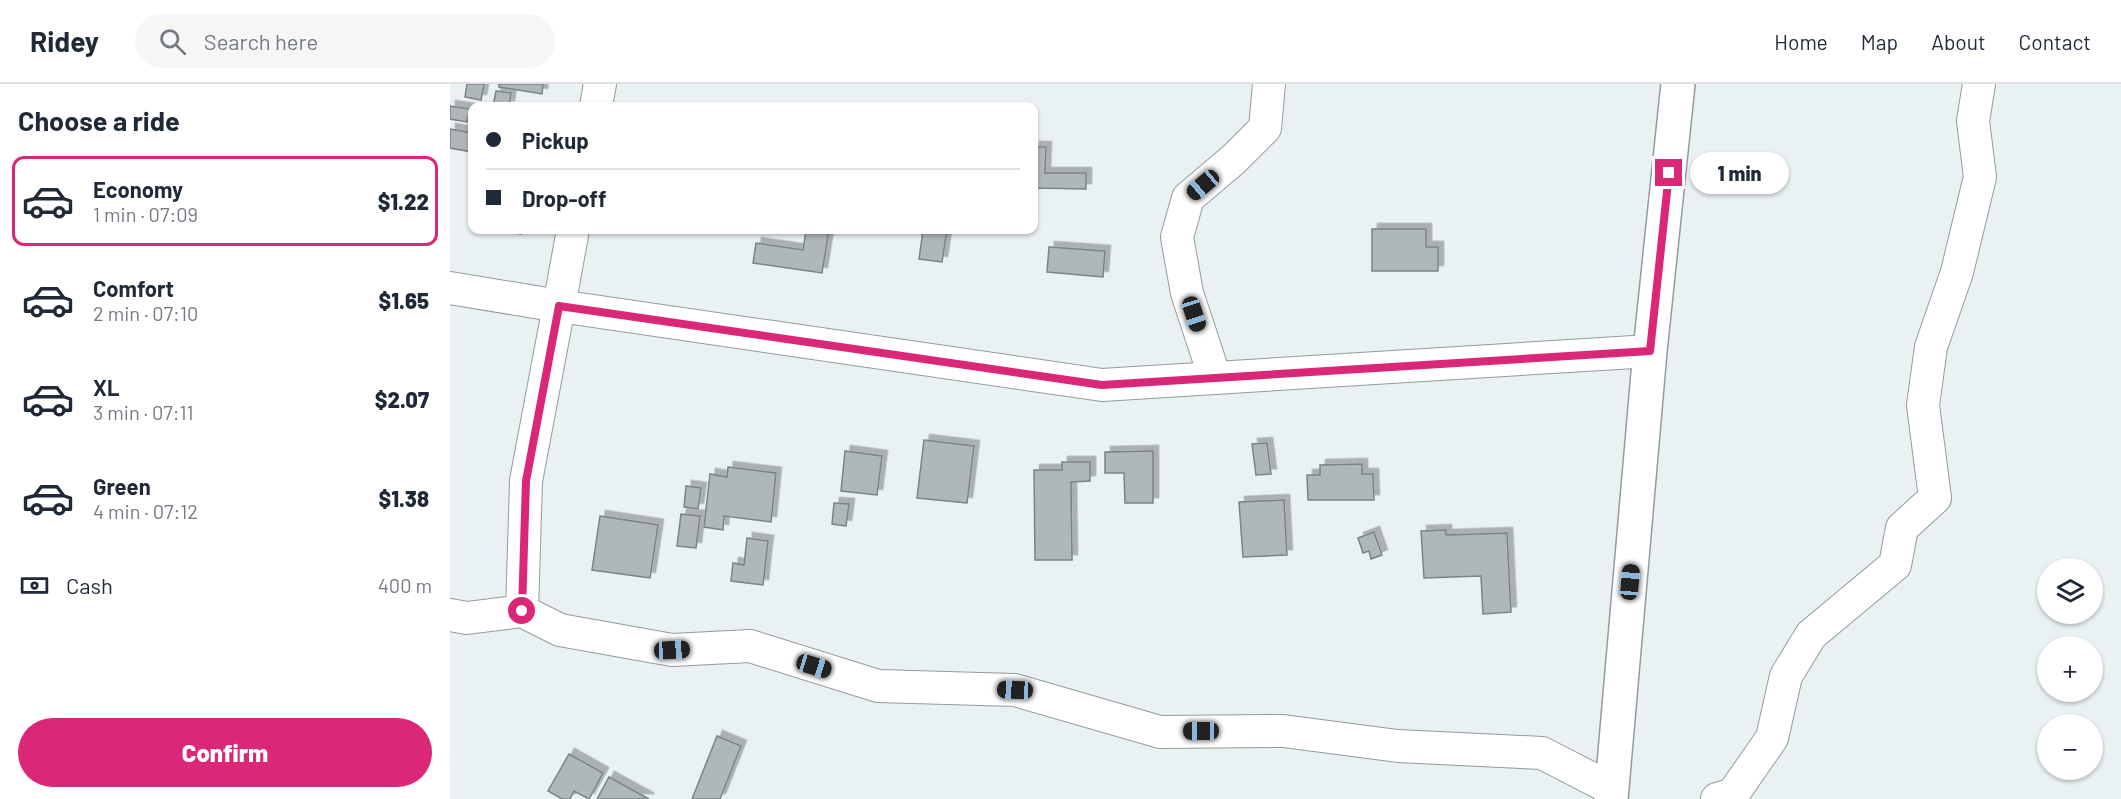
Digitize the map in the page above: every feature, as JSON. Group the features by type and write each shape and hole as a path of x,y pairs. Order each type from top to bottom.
{"street":[{"path":"597,102 600,84"},
{"path":"1215,378 1187,293 1177,237 1188,198 1234,159 1265,128 1269,84"},
{"path":"450,615 467,618 522,611 560,630 672,650 750,646 878,686 1015,690 1160,732 1283,731 1398,746 1542,753 1612,794 1650,351 1678,84"},
{"path":"1717,799 1733,794 1772,738 1786,676 1811,635 1895,565 1902,528 1935,498 1923,405 1931,347 1957,272 1980,177 1972,120 1979,84"},
{"path":"522,611 526,481 572,234"},
{"path":"450,288 1102,385 1650,351"}],"building":[{"path":"467,84 484,84 481,100 465,97"},
{"path":"499,84 543,84 542,94 499,87"},
{"path":"496,91 511,93 510,102 494,102"},
{"path":"450,106 468,109 467,122 450,119"},
{"path":"450,129 468,132 468,151 450,148"},
{"path":"1038,147 1046,147 1045,173 1086,173 1086,189 1038,188"},
{"path":"1372,229 1426,229 1426,247 1438,247 1438,271 1372,271"},
{"path":"805,234 828,234 822,273 753,263 756,243 803,250"},
{"path":"922,234 946,234 942,262 919,259"},
{"path":"1049,247 1105,251 1103,277 1047,272"},
{"path":"924,440 974,446 967,503 917,498"},
{"path":"1267,443 1271,474 1256,475 1252,444"},
{"path":"845,451 882,456 877,495 841,491"},
{"path":"1153,451 1153,503 1125,503 1124,473 1105,473 1105,452"},
{"path":"1062,462 1090,462 1090,481 1071,482 1072,560 1035,560 1034,470 1062,470"},
{"path":"1362,464 1362,474 1373,474 1374,500 1308,500 1307,475 1320,475 1320,465"},
{"path":"728,467 776,473 771,522 724,516 723,530 704,527 710,474 727,477"},
{"path":"686,486 701,488 698,509 684,507"},
{"path":"1284,500 1287,555 1243,557 1239,502"},
{"path":"834,503 849,504 846,526 832,524"},
{"path":"681,514 700,516 696,548 677,546"},
{"path":"600,516 658,525 650,578 592,570"},
{"path":"1446,530 1446,535 1507,533 1511,612 1483,614 1481,576 1424,578 1421,531"},
{"path":"1374,532 1382,555 1371,559 1369,551 1363,553 1358,538"},
{"path":"747,538 768,541 763,585 731,581 733,563 744,565"},
{"path":"717,736 741,746 720,799 692,799"},
{"path":"569,754 603,773 589,799 574,791 570,799 562,799 548,791"},
{"path":"609,777 649,799 597,799"}],"route":[{"path":"522,611 526,481 559,306 1102,385 1650,351 1669,173"}]}
